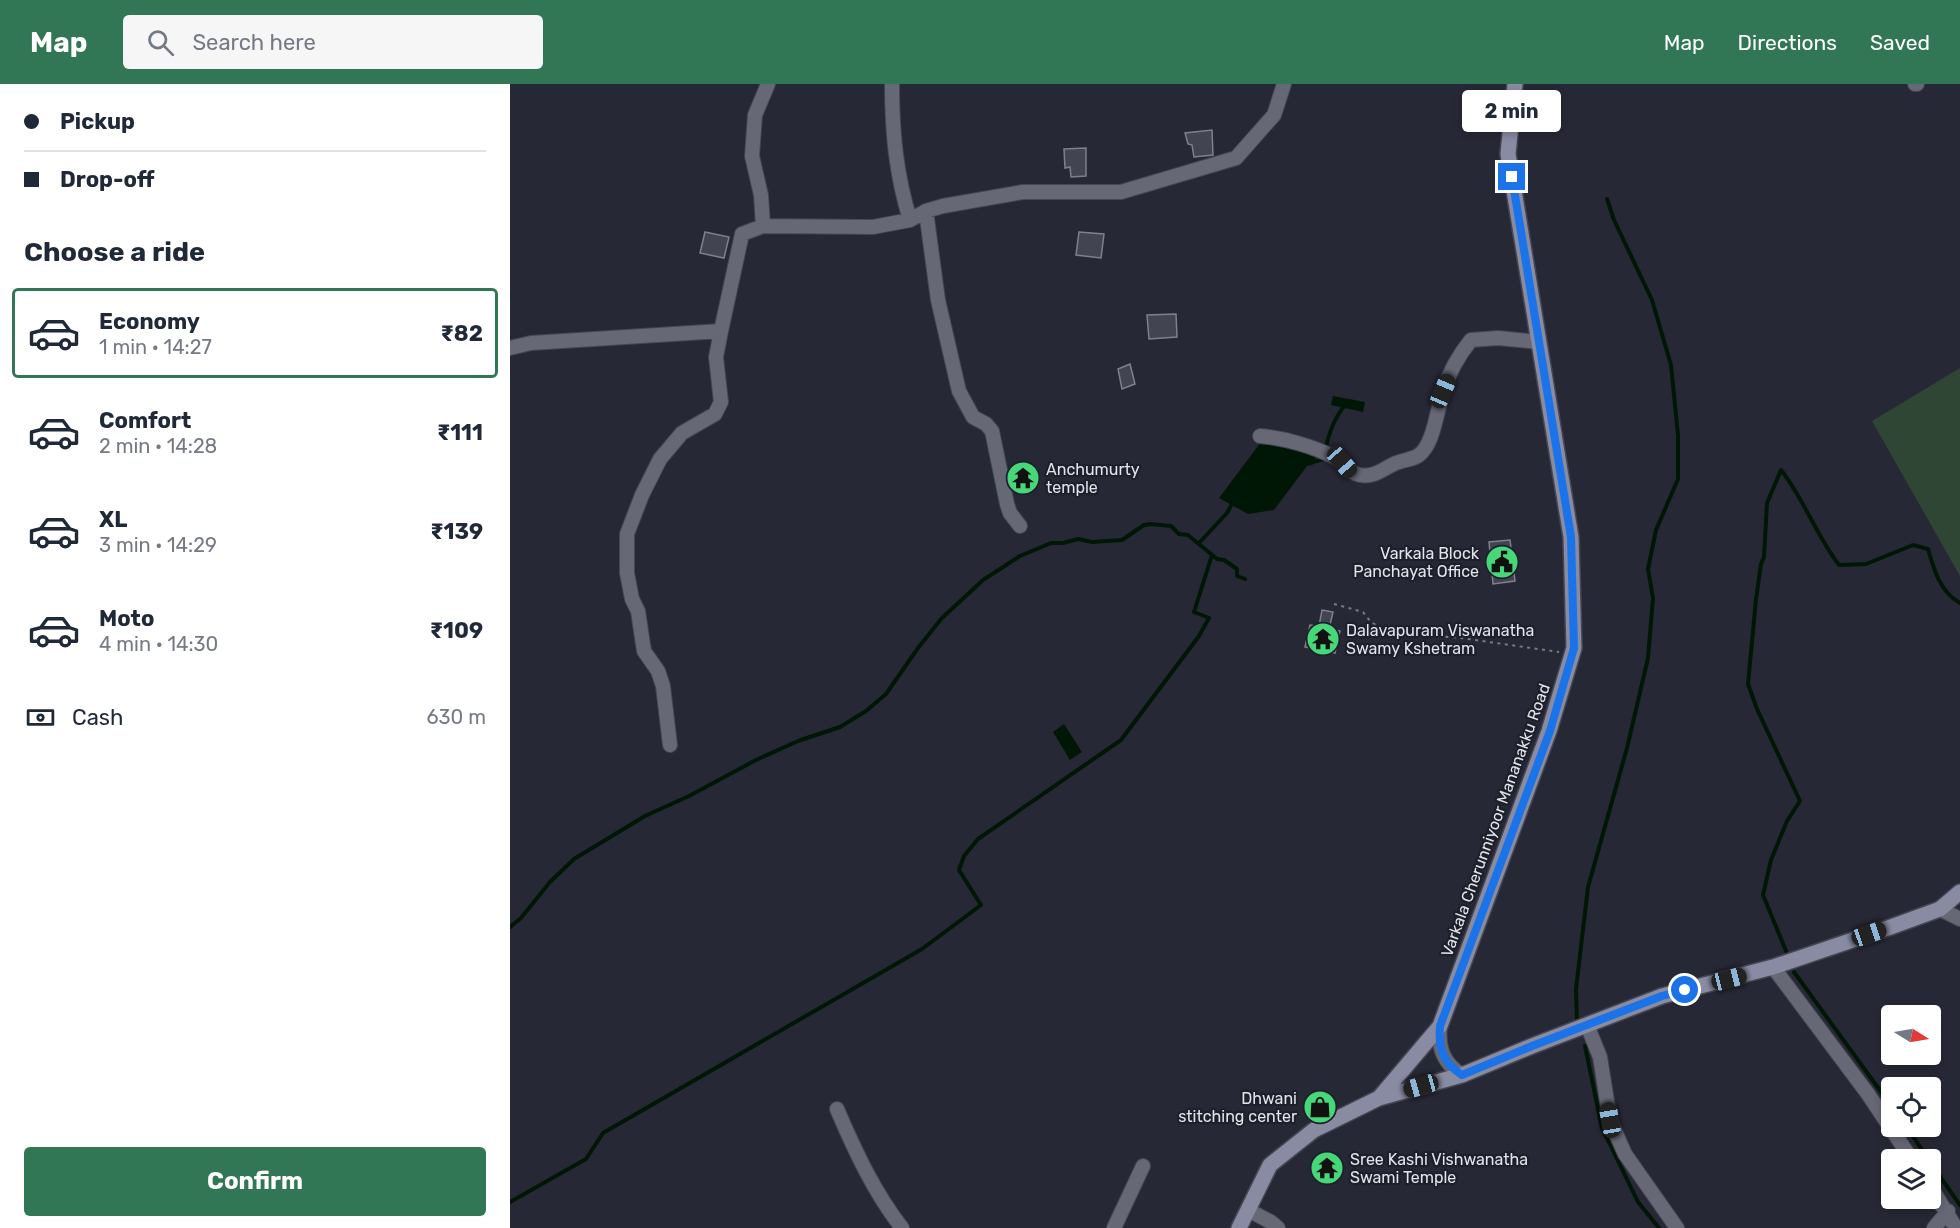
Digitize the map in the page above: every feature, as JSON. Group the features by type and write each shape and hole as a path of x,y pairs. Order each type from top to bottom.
{"main road":[{"name":"Varkala Cherunniyoor Mananakku Road","path":"1239,1228 1270,1166 1314,1130 1379,1098 1440,1026 1550,731 1574,648 1571,537 1508,154 1515,84"},
{"path":"1379,1098 1462,1075 1662,996 1773,968 1940,909 1960,892"}],"street":[{"path":"764,226 761,195 752,156 755,115 768,84"},
{"path":"892,84 892,126 899,185 910,220"},
{"path":"670,745 663,686 658,671 644,651 638,611 632,599 627,573 627,534 642,495 660,459 682,433 715,414 721,402 716,357 742,234 764,226 873,227 910,220 926,211 1023,192 1121,192 1236,158 1274,116 1284,84"},
{"path":"926,211 938,300 959,391 973,417 986,424 992,431 1007,504 1010,513 1020,526"},
{"path":"510,348 531,343 721,331"},
{"path":"1260,436 1286,440 1332,456 1350,471 1360,475 1372,475 1396,462 1419,456 1428,446 1443,391 1458,356 1471,340 1498,338 1539,342"},
{"path":"1940,909 1960,919"},
{"path":"1773,968 1868,1094 1905,1149"},
{"path":"1587,1025 1600,1057 1610,1120 1625,1154 1677,1228"},
{"path":"1440,1026 1441,1051 1447,1064 1462,1075"},
{"path":"837,1109 853,1148 902,1228"},
{"path":"1114,1228 1143,1166"},
{"path":"1941,1201 1956,1228"},
{"path":"1248,1210 1278,1228"},
{"path":"1934,1228 1948,1211"}],"path":[{"path":"1334,604 1363,612 1370,621 1383,630 1461,638 1572,655"}],"shaded area":[{"path":"1960,368 1960,576 1872,421"},
{"path":"1333,396 1365,402 1363,412 1331,405"},
{"path":"1261,442 1318,456 1307,466 1274,510 1248,514 1219,498"},
{"path":"1064,724 1082,752 1070,760 1053,732"}],"building":[{"path":"1212,130 1213,155 1194,157 1192,145 1188,144 1185,133"},
{"path":"1086,148 1086,176 1071,177 1070,167 1065,168 1064,149"},
{"path":"705,232 729,237 724,258 700,253"},
{"path":"1079,232 1104,234 1101,258 1076,255"},
{"path":"1176,314 1177,337 1149,339 1147,315"},
{"path":"1130,364 1135,384 1122,389 1118,369"},
{"name":"Varkala Block Panchayat Office","path":"1510,540 1515,581 1493,584 1489,542"},
{"name":"Dalavapuram Viswanatha Swamy Kshetram","path":"1322,610 1333,612 1329,629 1340,631 1335,653 1305,647 1310,625 1319,626"}],"waterway":[{"path":"1577,1023 1576,989 1588,887 1627,748 1648,658 1653,598 1648,569 1656,530 1678,479 1678,435 1671,365 1652,300 1614,220 1607,199"},
{"path":"1325,451 1332,426 1346,404"},
{"path":"1307,464 1323,459 1324,456"},
{"path":"1786,951 1763,895 1771,860 1787,821 1800,801 1757,709 1748,684 1756,599 1764,557 1767,503 1781,470 1839,565 1866,564 1913,545 1928,549 1935,572 1943,587 1960,603"},
{"path":"1199,543 1227,513 1233,502"},
{"path":"510,927 521,918 550,882 574,859 645,816 689,796 756,760 798,741 840,727 866,711 886,694 941,619 983,580 1020,556 1051,543 1078,539 1092,542 1122,540 1144,525 1171,526 1179,534 1188,535 1217,559 1224,560 1237,569 1237,576 1245,579"},
{"path":"510,1202 586,1159 603,1133 922,949 981,905 959,870 964,856 978,839 1121,740 1199,636 1209,618 1194,612 1212,555"},
{"path":"1794,972 1881,1092"},
{"path":"1585,1046 1602,1128 1638,1202 1659,1228"},
{"path":"1913,1137 1922,1149"},
{"path":"1941,1178 1960,1205"}],"place":[{"name":"Anchumurty temple","path":"1023,478"},
{"name":"Varkala Block Panchayat Office","path":"1502,562"},
{"name":"Dalavapuram Viswanatha Swamy Kshetram","path":"1323,639"},
{"name":"Dhwani stitching center","path":"1320,1107"},
{"name":"Sree Kashi Vishwanatha Swami Temple","path":"1327,1168"}],"route":[{"path":"1512,177 1571,537 1574,648 1550,731 1440,1026 1441,1051 1447,1064 1462,1075 1662,996 1685,990"}]}
